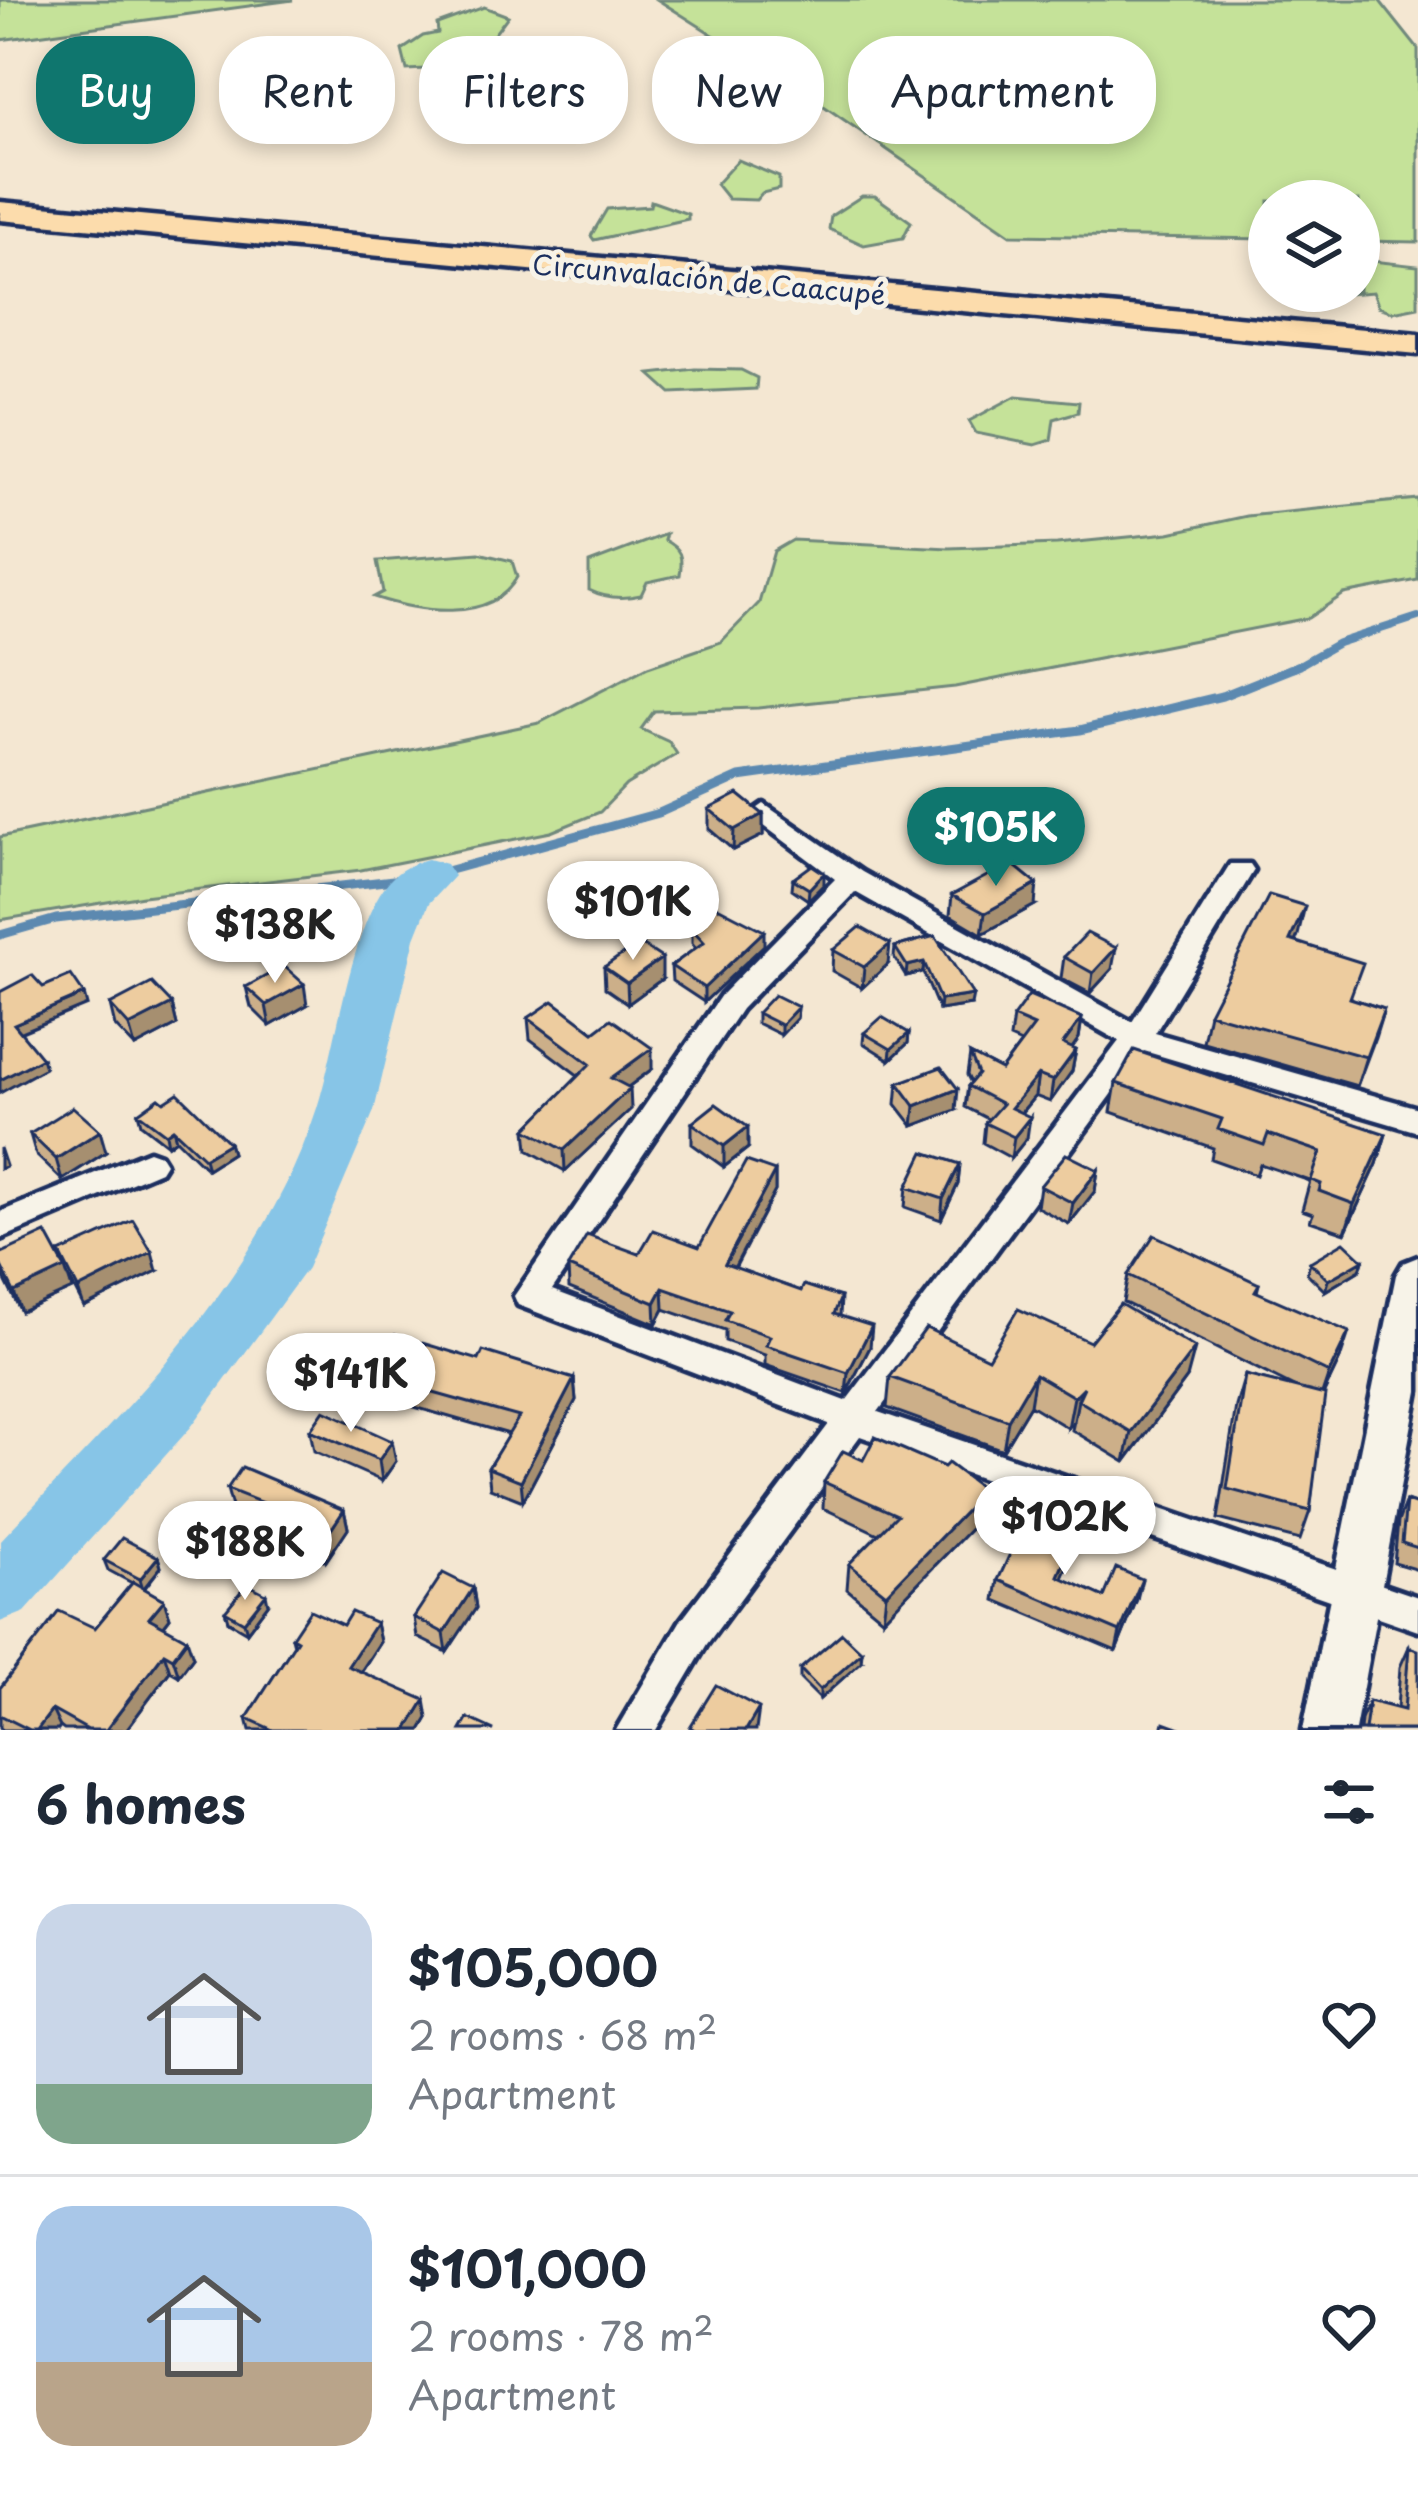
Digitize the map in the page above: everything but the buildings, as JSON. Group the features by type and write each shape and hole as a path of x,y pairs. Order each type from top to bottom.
{"highway":[{"name":"Circunvalación de Caacupé","path":"0,208 1418,344"},
{"name":"Circunvalación de Caacupé","path":"0,227 1418,358"}],"street":[{"path":"764,813 852,878 1137,1038 1418,1120"},
{"path":"635,1730 694,1632 857,1420 1137,1038 1240,870"},
{"path":"852,878 731,1002 530,1296 857,1420 1418,1614"},
{"path":"0,1226 149,1163"},
{"path":"1329,1730 1418,1275"}],"green space":[{"path":"0,0 293,0 0,40"},
{"path":"658,0 1379,0 1418,49 1418,242 1380,241 1380,180 1248,180 1248,239 1011,235 879,144 1156,144 1156,36 848,36 848,123 824,106 824,36 715,36"},
{"path":"484,7 508,16 493,36 423,36 438,33 437,24"},
{"path":"419,39 419,69 407,70 402,50"},
{"path":"738,160 779,177 779,189 762,193 756,200 728,199 716,184"},
{"path":"862,196 875,196 911,222 903,238 864,245 829,229 831,216"},
{"path":"651,201 688,214 688,219 594,240 591,236 607,209 650,206"},
{"path":"1380,262 1418,266 1418,307 1393,312 1380,307"},
{"path":"741,370 757,378 756,389 671,393 650,374"},
{"path":"1016,396 1079,402 1078,412 1054,419 1051,440 1035,445 976,433 969,421"},
{"path":"1418,499 1418,580 1344,594 1308,618 955,687 758,708 654,711 641,729 669,742 677,754 626,785 600,812 551,832 361,870 143,896 0,920 0,837 539,723 648,667 721,642 759,603 774,551 793,540 949,548 1057,544 1169,533 1247,516"},
{"path":"666,534 664,540 680,554 680,575 647,582 641,595 635,596 589,590 589,563"},
{"path":"479,553 512,561 517,577 490,602 452,610 410,607 374,597 383,592 377,561"}],"waterway":[{"path":"1298,666 1338,643 1418,617"},
{"path":"0,935 56,919 428,876 659,813 739,777 1080,730 1222,696 1298,666"},
{"path":"1294,668 1298,666"},
{"path":"0,1590 168,1407 285,1251 345,1111 389,938 407,894 428,876"}]}
